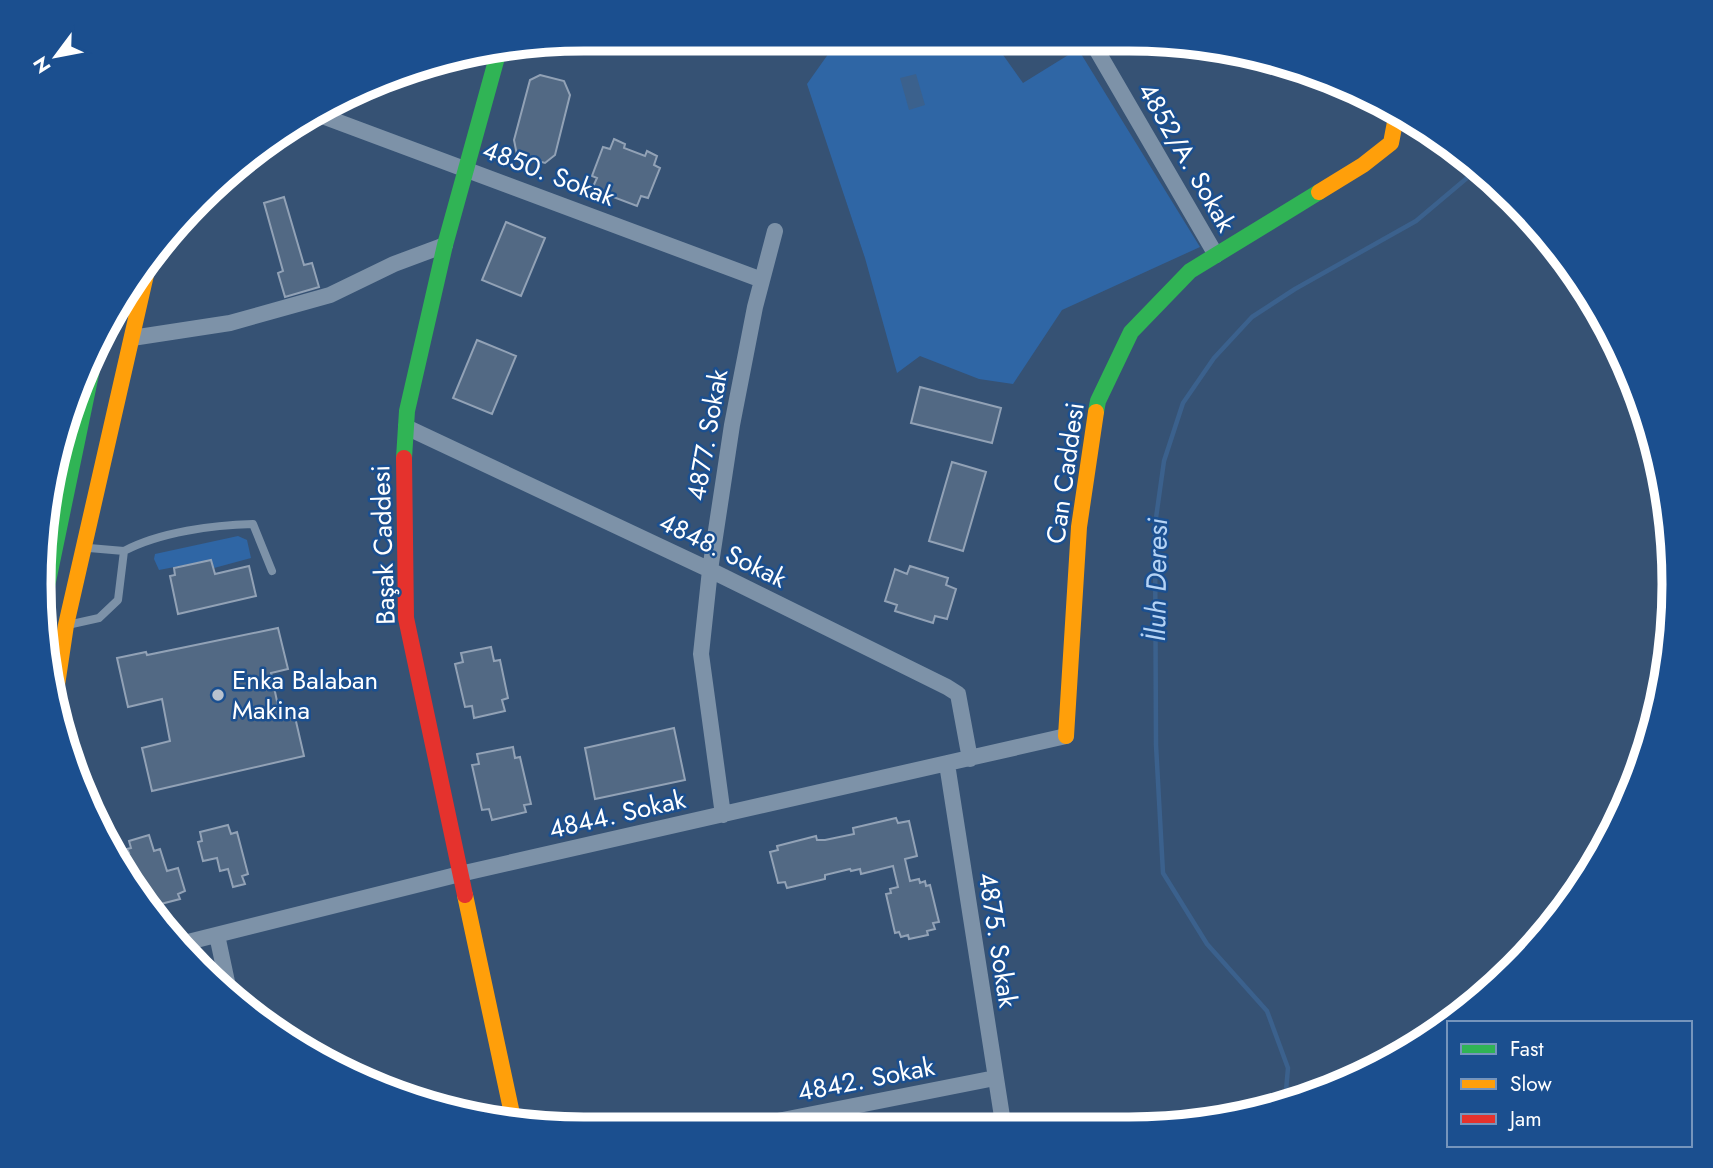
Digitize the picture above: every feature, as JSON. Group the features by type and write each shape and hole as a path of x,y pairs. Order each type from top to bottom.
{"main road":[{"name":"Başak Caddesi","path":"497,58 445,244 407,411 403,480 406,618 512,1113"},
{"name":"Can Caddesi","path":"1066,736 1079,527 1098,401 1131,332 1190,271 1363,165 1391,143 1395,122"},
{"path":"59,674 66,625 144,283"},
{"path":"52,565 88,388"}],"street":[{"name":"4852/A. Sokak","path":"1097,51 1216,256"},
{"name":"4850. Sokak","path":"326,117 762,280"},
{"name":"4877. Sokak","path":"723,815 701,654 710,570 732,425 775,231"},
{"path":"132,338 230,323 330,295 394,264 445,244"},
{"name":"4848. Sokak","path":"406,427 710,570 947,687 958,694 970,759"},
{"name":"4844. Sokak","path":"189,942 460,874 1066,736"},
{"name":"4875. Sokak","path":"947,764 1002,1117"},
{"path":"217,935 227,980"},
{"name":"4842. Sokak","path":"798,1117 995,1078"}],"lane":[{"path":"85,547 124,551 145,540 233,524 253,524 272,571"},
{"path":"66,625 99,618 118,600 124,551"}],"shaded area":[{"path":"830,51 1000,51 1023,83 1075,51 1079,51 1200,247 1062,310 1013,384 979,379 920,356 897,373 865,258 807,84"},
{"path":"916,74 925,105 909,110 900,78"},
{"path":"238,536 247,540 251,558 214,568 211,560 159,570 154,559 155,554"}],"building":[{"path":"540,75 564,81 570,95 555,155 545,163 517,155 514,140 530,80"},
{"path":"614,139 625,144 624,148 645,156 647,151 657,156 654,165 660,168 648,198 641,196 637,206 592,189 597,178 592,176 603,147 610,149"},
{"path":"284,197 304,265 312,263 319,287 285,297 278,273 283,271 264,203"},
{"path":"506,222 545,238 521,296 482,280"},
{"path":"477,340 516,356 492,414 453,398"},
{"path":"920,387 1001,408 992,443 911,423"},
{"path":"952,462 986,472 963,551 929,541"},
{"path":"211,560 215,574 249,566 256,596 178,614 170,576 175,575 174,568"},
{"path":"910,566 948,578 946,585 956,589 947,619 935,616 933,623 895,611 897,605 885,601 895,569 907,574"},
{"name":"Enka Balaban Makina","path":"278,628 288,669 271,673 281,720 295,717 304,756 152,791 142,748 170,741 162,699 128,707 117,658 146,652 147,655"},
{"path":"491,647 494,661 500,660 508,698 502,700 505,711 474,718 472,706 465,707 455,664 463,662 461,653"},
{"path":"674,728 685,780 595,799 585,748"},
{"path":"513,747 515,758 520,757 531,804 524,805 526,812 492,820 489,809 482,810 472,765 479,764 477,754"},
{"path":"896,818 898,823 909,821 917,856 905,859 910,881 919,879 920,883 925,881 926,886 930,885 939,922 933,923 935,929 927,931 928,935 909,939 908,935 901,937 899,932 895,933 886,894 891,893 890,889 898,887 893,866 861,874 860,869 850,869 825,875 825,879 787,888 785,882 778,883 770,852 778,850 777,846 816,836 817,840 825,840 854,834 853,828"},
{"path":"228,825 231,834 237,832 248,874 242,876 245,884 233,887 228,869 220,871 217,858 203,861 198,842 202,841 200,832"},
{"path":"149,835 154,851 160,849 167,871 178,868 185,891 178,894 180,899 158,905 124,855 129,853 127,849 131,848 129,841"}],"waterway":[{"name":"İluh Deresi","path":"1286,1093 1288,1068 1267,1011 1207,944 1163,873 1156,745 1155,525 1164,461 1183,403 1214,358 1252,317 1295,289 1416,221 1467,178 1469,173"}],"traffic: fast":[{"path":"404,458 407,411 445,245 497,58"},
{"path":"1096,412 1098,401 1131,332 1190,271 1319,192"},
{"path":"52,564 88,388"}],"traffic: slow":[{"path":"1319,192 1363,165 1391,143 1395,122"},
{"path":"59,674 66,625 144,284"},
{"path":"1066,736 1079,527 1096,412"},
{"path":"465,895 512,1113"}],"traffic: jam":[{"path":"404,458 406,618 465,895"}],"place":[{"name":"Enka Balaban Makina","path":"218,695"}]}
